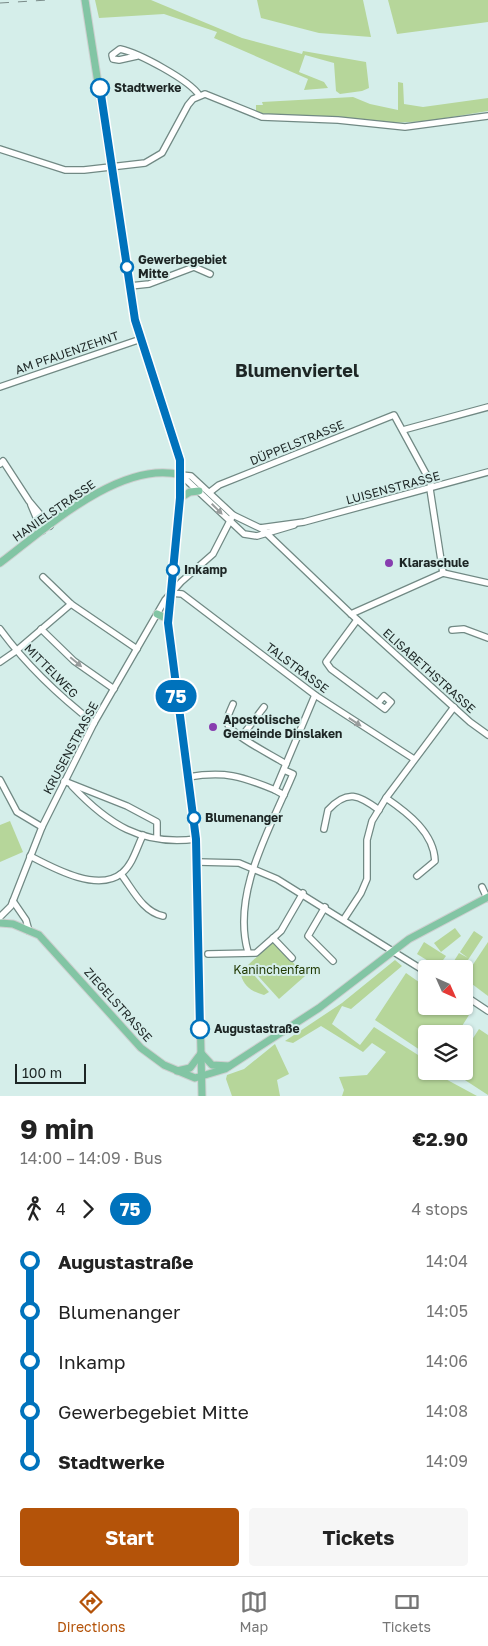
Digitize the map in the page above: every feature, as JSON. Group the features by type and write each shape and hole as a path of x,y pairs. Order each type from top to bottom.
{"main road":[{"path":"85,0 113,167 135,320 180,460 180,498 168,619 174,684 198,862 202,1096"},
{"name":"HANIELSTRASSE","path":"0,563 42,531 104,489 122,481 151,473 181,475"},
{"path":"180,498 190,492 199,491"},
{"path":"157,614 168,619"},
{"path":"201,1078 230,1066 319,1008 409,939 487,897"},
{"name":"ZIEGELSTRASSE","path":"0,923 13,924 39,936 141,1048 153,1058 175,1070 190,1077 201,1078"},
{"path":"200,1052 212,1065 230,1066"},
{"path":"175,1070 190,1068 198,1060 200,1052"}],"street":[{"path":"137,56 192,86 199,95"},
{"path":"0,149 65,170 84,170 145,163 162,153 188,105 199,95 212,96 262,116 338,120 404,127 488,116"},
{"path":"130,286 149,284 194,267 210,274"},
{"name":"AM PFAUENZEHNT","path":"0,387 141,339"},
{"path":"443,573 430,489 431,483 402,430 488,407"},
{"name":"DÜPPELSTRASSE","path":"210,492 219,485 394,415 402,430"},
{"path":"1,460 29,501 50,526"},
{"name":"LUISENSTRASSE","path":"181,475 244,534 257,536 488,472"},
{"path":"181,475 191,476 233,515 268,534"},
{"path":"29,501 42,531"},
{"path":"170,593 213,554 233,515"},
{"name":"LUISENSTRASSE","path":"260,528 304,522"},
{"name":"ELISABETHSTRASSE","path":"268,534 350,614 488,735"},
{"path":"350,614 443,573 488,583"},
{"path":"43,577 72,604 137,649"},
{"path":"170,593 182,594 181,582"},
{"name":"KRUSENSTRASSE","path":"0,917 13,901 42,827 94,723 170,593"},
{"name":"TALSTRASSE","path":"182,594 315,695 414,759"},
{"path":"0,662 72,604"},
{"path":"357,620 326,662 331,670 378,703"},
{"name":"MITTELWEG","path":"0,629 16,651 67,702 94,723"},
{"name":"MITTELWEG","path":"41,629 74,661 114,689"},
{"path":"452,630 464,629 488,638"},
{"path":"275,790 315,695"},
{"path":"232,704 228,724 293,774 254,869 246,911 245,940 248,952"},
{"path":"242,736 264,707"},
{"path":"344,919 361,893 367,879 367,840 372,821 414,759 454,707"},
{"path":"188,777 226,773 250,780 284,795"},
{"path":"0,780 17,812 42,827"},
{"path":"64,781 72,786 127,806 157,822 157,838"},
{"path":"72,786 102,815 120,828 157,838 196,839"},
{"path":"324,829 328,810 344,796 356,796 379,810"},
{"path":"386,798 405,811 415,821 434,850 435,861 417,876"},
{"path":"30,856 65,874 100,880 121,874 129,866 143,835"},
{"path":"198,862 239,863 254,869 303,893 418,967"},
{"path":"121,874 146,908 154,914 163,916"},
{"path":"482,887 487,897"},
{"path":"208,954 256,953 281,931 303,893"},
{"name":"ZIEGELSTRASSE","path":"13,901 26,920 29,931"},
{"path":"325,907 308,936 333,961"},
{"path":"274,938 292,958"},
{"path":"473,1001 488,1011"}],"green space":[{"path":"95,0 151,0 242,38 302,54 303,51 366,62 369,88 362,91 340,94 336,91 334,63 305,55 299,72 324,82 328,88 304,90 308,79 214,38 217,32 164,14 99,18"},
{"path":"257,0 363,0 371,37 319,33 261,18"},
{"path":"388,0 488,0 488,22 397,34"},
{"path":"398,82 403,83 404,104 423,107 488,98 488,111 428,121 391,123 256,113 256,105 263,105 262,102 353,97 370,104 398,110"},
{"path":"10,821 23,852 0,862 0,825"},
{"path":"455,928 461,936 441,952 434,943"},
{"path":"474,931 483,937 468,960 455,960 459,953 468,958 460,952"},
{"name":"Kaninchenfarm","path":"274,941 305,976 279,999 248,965"},
{"path":"424,942 446,956 443,960 427,960 417,954"},
{"path":"488,942 488,996 473,985 473,964"},
{"path":"395,960 402,966 351,1009 342,1006 332,1024 360,1045 374,1027 418,1055 418,1080 447,1080 477,1096 342,1096 344,1090 339,1077 367,1075 386,1052 372,1043 363,1052 321,1026 293,1043 285,1041 342,1003"},
{"path":"246,966 269,992 264,995 253,991 247,986 241,975"},
{"path":"406,973 418,981 418,1015 469,1015 463,1025 418,1025 418,1049 375,1020"},
{"path":"479,1029 488,1035 488,1095 465,1080 473,1080 473,1038"},
{"path":"275,1044 289,1074 277,1080 280,1096 232,1096 226,1079 227,1075 244,1069"}],"railway":[{"path":"0,3 48,0"}],"bus line":[{"name":"75","path":"100,88 135,320 180,460 180,498 168,623 174,684 198,862 200,1029"}],"place":[{"name":"Stadtwerke","path":"100,88"},
{"name":"Gewerbegebiet Mitte","path":"127,267"},
{"name":"Klaraschule","path":"389,563"},
{"name":"Inkamp","path":"173,570"},
{"name":"Apostolische Gemeinde Dinslaken","path":"213,727"},
{"name":"Blumenanger","path":"194,818"},
{"name":"Augustastraße","path":"200,1029"}],"district":[{"name":"Blumenviertel","path":"297,371"}]}
